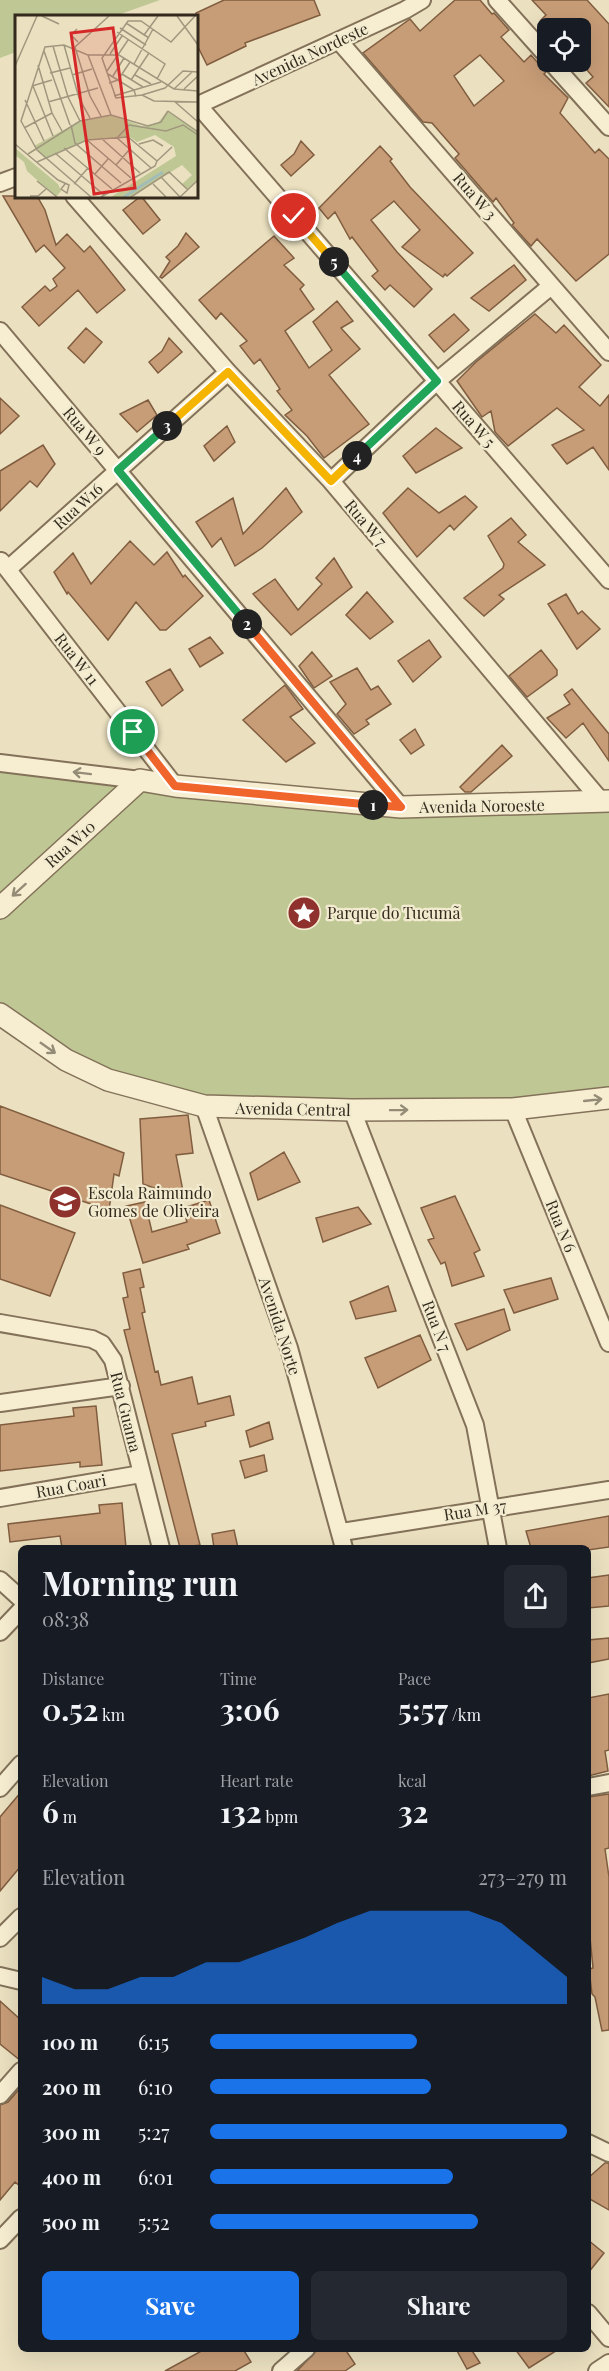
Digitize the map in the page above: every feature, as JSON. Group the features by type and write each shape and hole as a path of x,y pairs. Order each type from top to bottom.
{"street":[{"name":"Avenida Nordeste","path":"198,106 422,0"},
{"path":"497,0 537,45"},
{"name":"Rua W 3","path":"339,41 609,352"},
{"path":"560,72 609,127"},
{"name":"Rua W 5","path":"198,107 609,580"},
{"path":"0,183 15,177"},
{"name":"Rua W 7","path":"76,198 228,372 331,481 605,802"},
{"path":"331,481 437,381 550,286"},
{"name":"Rua W 9","path":"0,331 401,807"},
{"name":"Rua W16","path":"4,565 118,470 228,372"},
{"name":"Rua W 11","path":"4,565 175,786"},
{"path":"0,763 140,780"},
{"name":"Avenida Noroeste","path":"140,780 175,786 401,807 605,802"},
{"name":"Rua W10","path":"0,908 140,780"},
{"name":"Avenida Central","path":"0,1014 66,1060 108,1080 204,1106 352,1110 513,1109 609,1098"},
{"name":"Avenida Norte","path":"204,1106 289,1348 343,1540"},
{"name":"Rua N 6","path":"513,1109 609,1343"},
{"name":"Rua N 7","path":"352,1110 475,1425 498,1545"},
{"name":"Rua Guama","path":"0,1323 92,1340 102,1344 113,1360 121,1386 160,1545"},
{"path":"0,1403 121,1386"},
{"name":"Rua Coari","path":"0,1498 141,1474"},
{"name":"Rua M 37","path":"343,1540 492,1508 609,1490"},
{"path":"0,1580 18,1596"},
{"path":"0,1632 18,1613"},
{"path":"0,1788 18,1767"},
{"path":"591,1786 609,1783"},
{"path":"0,1938 18,1920"},
{"path":"0,1976 18,1980"},
{"path":"0,2095 18,2074"},
{"path":"591,2145 609,2154"},
{"path":"0,2240 18,2221"},
{"path":"591,2317 609,2338"},
{"path":"280,2371 302,2352"},
{"path":"597,2371 609,2363"}],"green space":[{"path":"0,0 160,0 118,15 15,15 15,52 0,58"},
{"name":"Parque do Tucumã","path":"0,763 401,807 609,801 609,1098 204,1106 130,1088 0,1019"}],"building":[{"path":"224,0 314,0 320,15 245,43 246,46 207,65 198,47 198,15 196,13"},
{"path":"455,0 480,0 509,30 501,37 524,62 531,55 537,62 537,72 546,72 544,74 568,98 560,113 595,153 599,149 609,159 609,254 576,281 537,239 531,246 512,225 514,223 496,198 493,202 455,158 459,154 432,123 423,122 363,53 410,19 420,31","holes":["480,55 504,81 474,106 454,76"]},
{"path":"532,0 587,0 609,24 609,107 586,83 593,77 589,72 591,72 591,18 543,18 546,15"},
{"path":"301,141 314,155 291,176 281,165 294,154"},
{"path":"380,146 392,159 390,161 410,187 473,253 443,277 402,247 420,230 394,201 371,220 432,289 414,307 390,285 385,290 372,276 378,271 352,237 350,239 335,212 328,219 319,208"},
{"path":"3,196 38,198 45,210 56,245 67,234 84,252 90,246 125,290 97,313 78,290 39,326 22,307 45,286 50,291 57,286 53,279 65,268 44,245 36,252"},
{"path":"138,198 143,198 160,220 143,234 123,210"},
{"path":"186,233 199,247 162,278 160,277 170,261 166,257 178,246"},
{"path":"274,236 294,258 284,265 304,285 300,289 314,309 285,331 309,368 332,350 313,322 337,301 353,321 341,328 360,349 329,375 369,424 324,458 307,436 285,415 292,410 277,391 280,389 260,359 254,364 240,346 247,341 221,313 216,319 199,300"},
{"path":"514,265 526,280 489,311 471,298"},
{"path":"454,314 469,330 444,352 429,335"},
{"path":"535,314 556,333 564,325 601,365 579,387 600,406 609,395 609,470 593,447 567,464 552,445 584,430 557,408 508,446 495,432 491,411 482,417 457,381 476,362"},
{"path":"86,328 102,342 84,363 68,348"},
{"path":"169,338 182,352 158,373 149,362 162,351"},
{"path":"0,398 19,416 0,434"},
{"path":"148,400 157,415 137,432 120,414"},
{"path":"227,426 235,442 214,461 204,446"},
{"path":"436,428 462,448 416,473 403,456"},
{"path":"43,445 55,464 37,487 30,481 0,511 0,471"},
{"path":"286,488 302,512 262,548 235,566 221,538 212,547 196,522 233,498 243,534"},
{"path":"408,488 439,513 465,496 477,507 454,530 450,525 417,557 383,513"},
{"path":"511,518 526,535 518,542 545,565 499,595 504,599 484,616 464,598 503,568 504,564 488,536"},
{"path":"130,541 154,565 167,552 183,577 185,575 203,596 166,630 160,630 136,602 108,640 68,592 67,594 54,572 73,553 91,584"},
{"path":"334,558 352,587 291,635 253,594 275,579 298,610 322,584 316,578"},
{"path":"367,592 393,622 370,639 346,615"},
{"path":"566,594 578,614 582,611 600,629 577,649 548,604"},
{"path":"210,637 223,653 200,667 189,649"},
{"path":"429,640 441,657 413,682 398,661"},
{"path":"541,650 557,670 557,675 527,697 509,676"},
{"path":"312,652 332,676 314,688 299,666"},
{"path":"357,668 371,690 378,686 391,704 366,720 369,724 354,734 337,714 346,704 330,682"},
{"path":"170,669 183,690 162,706 146,682"},
{"path":"285,685 303,709 290,717 315,743 286,762 243,720"},
{"path":"572,689 609,734 609,761 583,723 566,738 547,718 570,704 564,695"},
{"path":"415,729 424,745 411,754 400,740"},
{"path":"502,745 512,756 471,792 465,792 460,787"},
{"path":"0,1106 124,1153 119,1176 114,1174 109,1210 0,1174"},
{"path":"188,1115 193,1153 176,1155 183,1191 168,1193 143,1184 140,1119"},
{"path":"284,1152 300,1182 258,1200 250,1173"},
{"path":"455,1196 480,1250 474,1253 484,1276 452,1286 445,1262 441,1264 428,1240 434,1238 421,1208"},
{"path":"209,1200 220,1233 187,1245 189,1249 143,1263 126,1206 145,1202 152,1232 187,1222 183,1208"},
{"path":"0,1205 75,1233 50,1296 0,1279"},
{"path":"358,1207 371,1224 323,1242 316,1218"},
{"path":"140,1269 144,1287 140,1288 145,1312 142,1313 155,1372 158,1371 161,1385 192,1377 198,1404 230,1396 234,1415 205,1422 206,1426 172,1434 200,1545 179,1545 124,1330 130,1329 123,1298 128,1297 123,1273"},
{"path":"551,1278 558,1299 514,1313 504,1290"},
{"path":"388,1286 396,1311 356,1319 350,1302"},
{"path":"504,1309 510,1330 467,1350 455,1324"},
{"path":"420,1335 431,1360 378,1388 365,1358"},
{"path":"96,1406 102,1465 80,1467 80,1462 0,1471 0,1425 74,1416 73,1408"},
{"path":"269,1422 273,1439 250,1447 246,1431"},
{"path":"264,1455 267,1471 245,1478 240,1461"},
{"path":"122,1503 126,1545 62,1545 60,1536 10,1542 8,1524 100,1513 99,1505"},
{"path":"609,1516 609,1547 591,1550 591,1545 530,1545 526,1531"},
{"path":"234,1530 237,1545 214,1545 212,1534"},
{"path":"609,1575 609,1606 591,1608 591,1578"},
{"path":"609,1638 609,1659 591,1662 591,1640"},
{"path":"609,1694 609,1750 605,1751 608,1771 591,1775 591,1697"},
{"path":"609,1794 609,1848 605,1849 609,1877 609,2030 602,2031 591,1986 591,1968 593,1968 591,1797"},
{"path":"18,1796 18,1870 0,1891 0,1817"},
{"path":"0,2001 18,2017 18,2059 0,2044"},
{"path":"18,2090 18,2184 15,2182 0,2200 0,2105 8,2102"},
{"path":"605,2163 609,2163 609,2210 591,2200 591,2175"},
{"path":"591,2242 604,2253 591,2269"},
{"path":"200,2352 245,2352 251,2362 235,2371 165,2371"},
{"path":"315,2352 347,2352 355,2364 345,2371 297,2371"},
{"path":"458,2352 473,2352 480,2363 467,2369"},
{"path":"517,2352 554,2352 529,2368"}],"place":[{"name":"Parque do Tucumã","path":"304,913"},
{"name":"Escola Raimundo Gomes de Oliveira","path":"65,1202"}],"route":[{"path":"133,732 175,786 401,807 118,470 228,372 331,481 437,381 294,216"}]}
